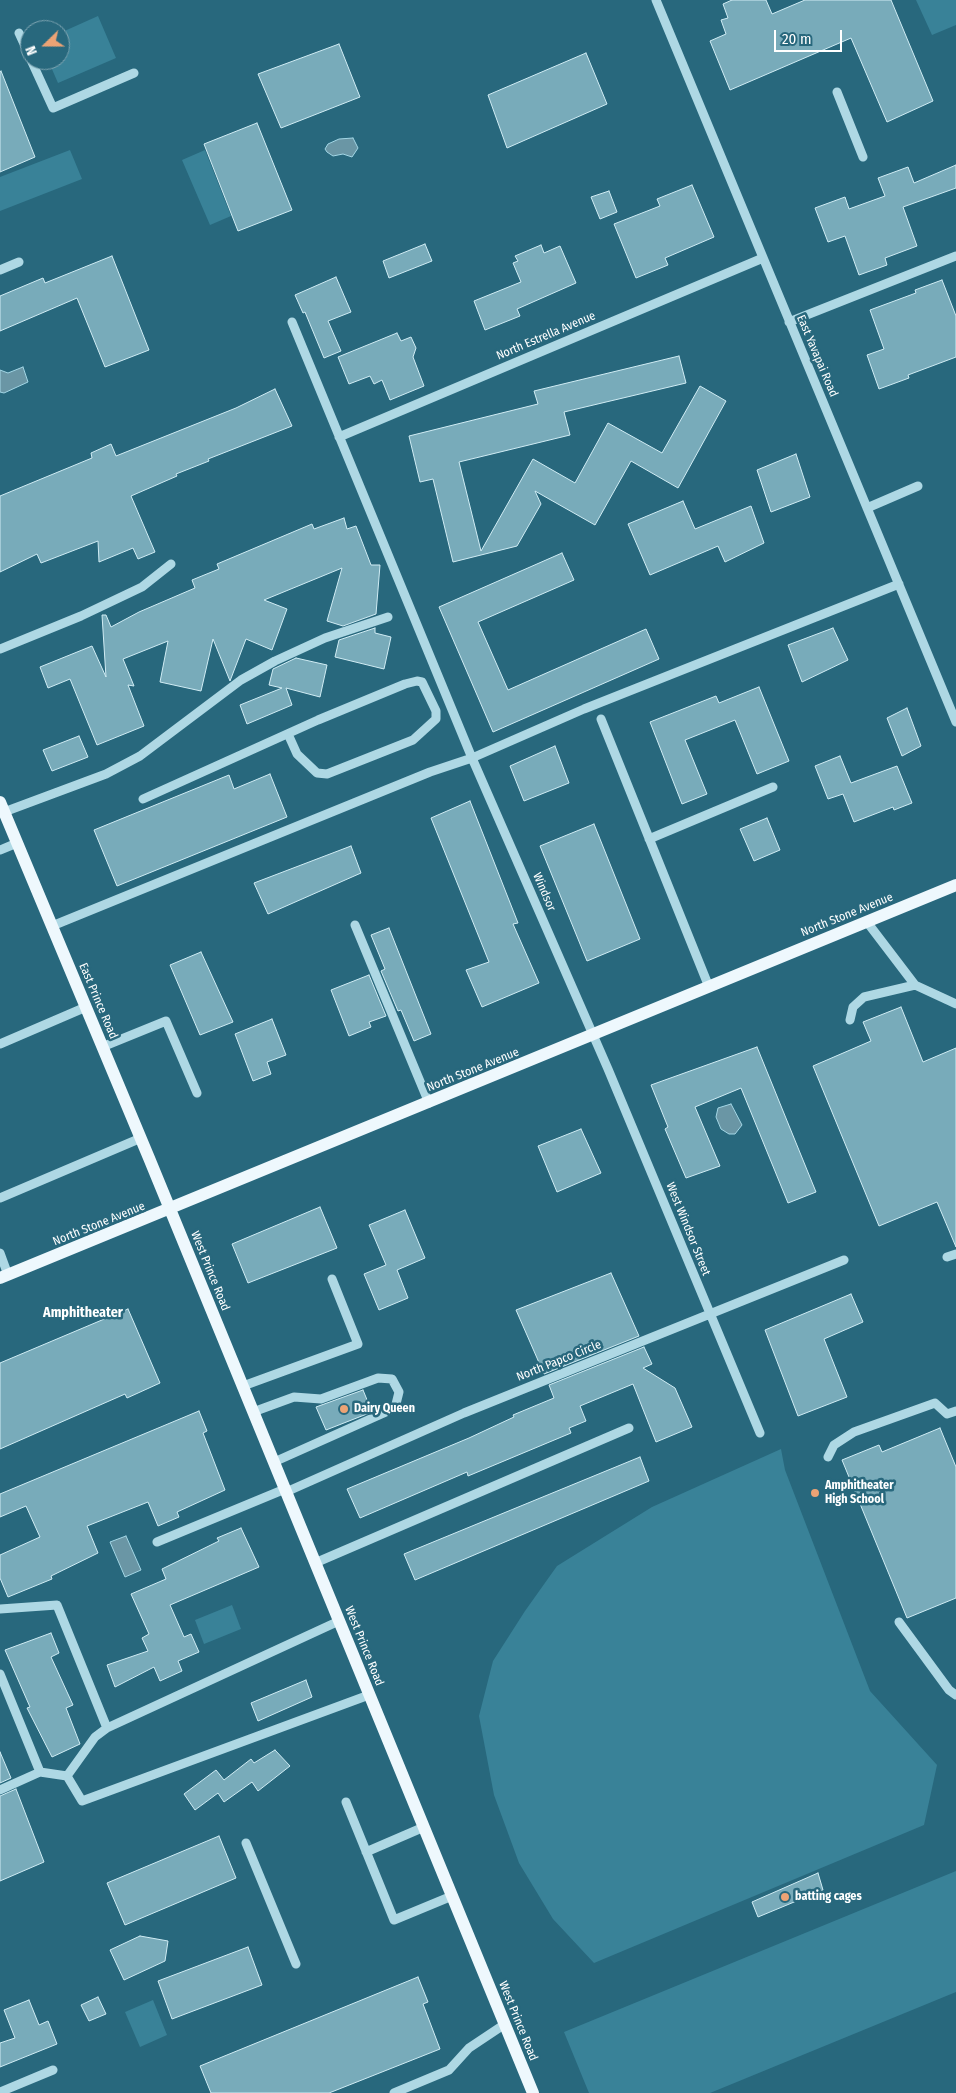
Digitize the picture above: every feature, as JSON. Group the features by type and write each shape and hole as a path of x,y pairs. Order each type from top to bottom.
{"main road":[{"name":"East Prince Road","path":"2,807 170,1210"},
{"name":"North Stone Avenue","path":"4,1277 956,885"},
{"name":"West Prince Road","path":"170,1210 533,2093"}],"street":[{"name":"East Yavapai Road","path":"656,0 956,722"},
{"path":"36,70 53,108 134,73"},
{"path":"837,92 863,157"},
{"path":"789,322 956,256"},
{"name":"North Estrella Avenue","path":"339,437 763,258"},
{"path":"0,270 19,262"},
{"name":"Windsor","path":"292,322 472,758 592,1036"},
{"path":"867,508 918,486"},
{"path":"0,649 81,616 142,587 171,564"},
{"path":"52,926 430,772 472,758 584,709 898,584"},
{"path":"2,807 106,774 140,756 241,680 275,661 325,638 388,617"},
{"path":"143,799 288,734 405,684 417,681 422,682 436,711 436,719 413,740 327,774 317,773 297,754 288,734"},
{"path":"601,719 709,987"},
{"path":"649,840 773,787"},
{"path":"0,850 17,843"},
{"path":"867,922 915,985 956,1004"},
{"path":"355,925 429,1103"},
{"path":"850,1020 853,1007 864,997 915,985"},
{"path":"0,1044 86,1007"},
{"path":"102,1047 166,1021 198,1093"},
{"name":"West Windsor Street","path":"592,1036 760,1433"},
{"path":"0,1198 141,1138"},
{"path":"0,1253 4,1277"},
{"name":"North Papco Circle","path":"157,1542 285,1490 464,1413 844,1260"},
{"path":"243,1386 358,1344 332,1279"},
{"path":"253,1412 294,1397 321,1399 378,1378 392,1379 399,1392 395,1408 274,1462"},
{"path":"828,1457 834,1445 854,1432 935,1403 946,1414 956,1411"},
{"path":"315,1563 629,1428"},
{"path":"0,1609 56,1604 107,1728"},
{"path":"67,1776 95,1738 107,1728 339,1622"},
{"path":"899,1622 944,1684 956,1695"},
{"path":"0,1674 3,1691 40,1772"},
{"path":"67,1776 82,1801 369,1695"},
{"path":"0,1790 40,1772 67,1776"},
{"path":"346,1802 394,1920 452,1896"},
{"path":"366,1852 424,1827"},
{"path":"246,1843 296,1964"},
{"path":"394,2093 449,2070 469,2048 505,2024"},
{"path":"0,2092 53,2070"}],"shaded area":[{"path":"916,0 956,0 956,25 932,35"},
{"path":"98,16 116,58 58,83 52,70 70,70 70,29"},
{"path":"353,138 358,148 352,157 343,154 333,156 325,149 328,144 339,139"},
{"path":"70,150 82,179 0,211 0,177"},
{"path":"205,150 231,216 210,225 182,160"},
{"path":"23,367 28,382 4,393 0,392 0,370 8,373"},
{"path":"731,1104 742,1125 735,1134 729,1134 721,1129 716,1117 718,1108"},
{"path":"781,1449 785,1470 870,1691 937,1765 924,1825 594,1963 553,1919 519,1863 494,1795 479,1716 493,1661 557,1566 652,1507"},
{"path":"126,1536 141,1570 125,1577 110,1542"},
{"path":"232,1605 241,1629 204,1644 195,1620"},
{"path":"956,1871 956,1992 710,2093 589,2093 564,2032"},
{"path":"153,2000 167,2035 140,2047 125,2012"}],"building":[{"path":"732,0 766,0 772,14 805,0 891,0 933,101 887,122 851,38 730,90 710,41 726,34 721,20 728,18 723,4"},
{"path":"339,44 360,97 281,128 258,74"},
{"path":"586,53 607,104 507,148 488,95"},
{"path":"0,72 35,157 0,172"},
{"path":"257,123 292,210 238,231 204,144"},
{"path":"956,165 956,188 903,207 917,246 885,258 887,265 859,275 845,236 828,242 815,208 845,197 849,209 885,196 878,178 908,167 914,183"},
{"path":"692,185 714,237 665,258 668,265 636,278 614,224 660,206 657,199"},
{"path":"609,191 617,212 600,219 591,197"},
{"path":"425,244 432,261 389,278 383,261"},
{"path":"541,245 544,253 560,246 576,283 517,309 520,316 485,330 474,301 521,282 513,263 518,261 515,256"},
{"path":"112,256 149,350 105,367 77,298 0,331 0,296 43,278 45,283"},
{"path":"336,277 351,312 328,321 341,351 324,358 305,312 303,313 295,295"},
{"path":"942,280 956,316 956,357 908,375 909,378 879,389 867,355 884,349 870,310 916,293 915,290"},
{"path":"397,333 401,341 411,337 416,348 413,357 424,386 390,400 382,380 374,384 370,376 349,384 338,357"},
{"path":"679,356 686,383 564,412 570,435 459,462 481,551 533,459 575,483 608,423 662,453 700,386 726,401 678,488 631,461 595,525 535,491 541,504 517,546 453,562 433,479 420,482 409,436 538,404 534,391"},
{"path":"275,389 292,426 208,459 209,461 176,474 177,476 131,496 155,552 138,559 133,548 99,562 98,541 41,563 37,554 0,572 0,496 92,458 91,453 111,444 116,456 236,408"},
{"path":"796,454 810,497 771,512 757,470"},
{"path":"683,501 695,529 751,506 764,543 725,562 718,546 650,575 628,524"},
{"path":"344,518 347,529 356,526 371,565 380,565 376,614 343,626 327,621 342,568 264,600 287,609 272,650 246,639 230,681 213,639 201,691 160,682 168,641 123,659 134,686 128,685 144,726 97,745 70,679 48,688 40,667 92,646 106,677 102,615 106,615 111,627 139,612 195,588 192,580 219,569 217,564 312,524 314,529"},
{"path":"562,553 574,580 478,622 508,690 646,629 659,659 493,732 439,607"},
{"path":"375,628 375,633 391,637 384,669 335,657 339,640"},
{"path":"833,628 848,660 802,682 788,645"},
{"path":"296,658 327,665 320,697 286,688 292,705 247,724 240,705 282,688 269,685 273,669"},
{"path":"759,687 789,761 757,774 735,720 685,740 707,794 682,804 650,722 716,696 719,703"},
{"path":"907,708 921,746 902,756 887,718"},
{"path":"79,736 88,757 52,771 43,750"},
{"path":"555,746 569,783 524,801 510,766"},
{"path":"840,756 851,783 897,766 912,803 894,810 893,807 854,822 843,794 828,799 815,766"},
{"path":"270,774 287,817 117,886 94,830 229,775 234,789"},
{"path":"470,801 518,923 513,924 539,983 482,1007 466,970 489,962 431,818"},
{"path":"767,818 780,850 754,861 740,829"},
{"path":"594,824 640,939 587,961 540,846"},
{"path":"351,846 361,873 268,914 254,883"},
{"path":"389,928 431,1034 414,1041 401,1010 398,1011 381,971 385,969 371,935"},
{"path":"201,952 233,1022 200,1035 170,965"},
{"path":"369,975 386,1016 369,1022 371,1027 349,1036 331,990"},
{"path":"901,1007 923,1062 956,1048 956,1247 937,1202 879,1226 813,1066 871,1041 863,1022"},
{"path":"272,1019 286,1055 267,1062 271,1074 253,1081 235,1034"},
{"path":"757,1047 816,1192 788,1203 741,1088 695,1107 720,1166 686,1178 665,1129 668,1127 651,1085"},
{"path":"581,1129 601,1173 557,1192 538,1146"},
{"path":"320,1207 337,1248 248,1283 232,1244"},
{"path":"405,1210 425,1258 397,1270 408,1298 379,1310 364,1274 386,1265 369,1225"},
{"path":"611,1273 639,1336 544,1374 516,1310"},
{"path":"851,1294 863,1322 824,1339 847,1397 798,1416 765,1330"},
{"path":"128,1309 160,1383 127,1398 125,1394 0,1449 0,1363"},
{"path":"644,1347 652,1364 643,1368 675,1388 692,1427 656,1442 633,1384 580,1406 586,1421 569,1428 571,1433 468,1476 467,1472 360,1518 347,1489 469,1438 514,1417 513,1415 554,1398 549,1385"},
{"name":"Dairy Queen","path":"363,1390 372,1412 326,1430 316,1407"},
{"path":"199,1411 207,1431 203,1433 225,1490 177,1512 179,1517 158,1526 148,1502 87,1526 98,1553 51,1576 52,1579 8,1597 0,1578 0,1555 40,1537 26,1506 0,1517 0,1494"},
{"path":"940,1428 956,1467 956,1598 907,1618 842,1460 879,1445 882,1452"},
{"path":"640,1457 649,1481 415,1580 404,1554"},
{"path":"241,1528 259,1567 170,1605 184,1637 191,1634 199,1652 178,1661 182,1671 160,1681 154,1667 115,1687 107,1665 148,1651 142,1638 149,1634 131,1594 166,1579 162,1569 219,1541 217,1538"},
{"path":"51,1633 59,1653 51,1657 73,1705 66,1708 80,1744 52,1757 27,1708 30,1707 5,1650"},
{"path":"306,1680 312,1697 258,1721 251,1703"},
{"path":"275,1750 290,1766 258,1791 252,1782 224,1802 218,1793 195,1810 184,1794 216,1770 224,1780 251,1759 254,1763"},
{"path":"0,1752 11,1778 0,1783"},
{"path":"16,1789 44,1862 0,1881 0,1796"},
{"path":"219,1836 236,1878 125,1925 107,1883"},
{"name":"batting cages","path":"818,1873 823,1890 758,1917 752,1902"},
{"path":"140,1936 168,1941 165,1961 124,1980 110,1950"},
{"path":"248,1947 262,1985 172,2019 158,1981"},
{"path":"418,1977 428,2002 423,2004 440,2049 329,2093 211,2093 200,2066"},
{"path":"98,1997 106,2014 89,2021 81,2005"},
{"path":"29,2000 39,2025 48,2021 57,2044 0,2067 0,2043 15,2038 4,2010"}],"place":[{"name":"Dairy Queen","path":"344,1409"},
{"name":"Amphitheater High School","path":"815,1493"},
{"name":"batting cages","path":"785,1897"}],"district":[{"name":"Amphitheater","path":"83,1313"}]}
